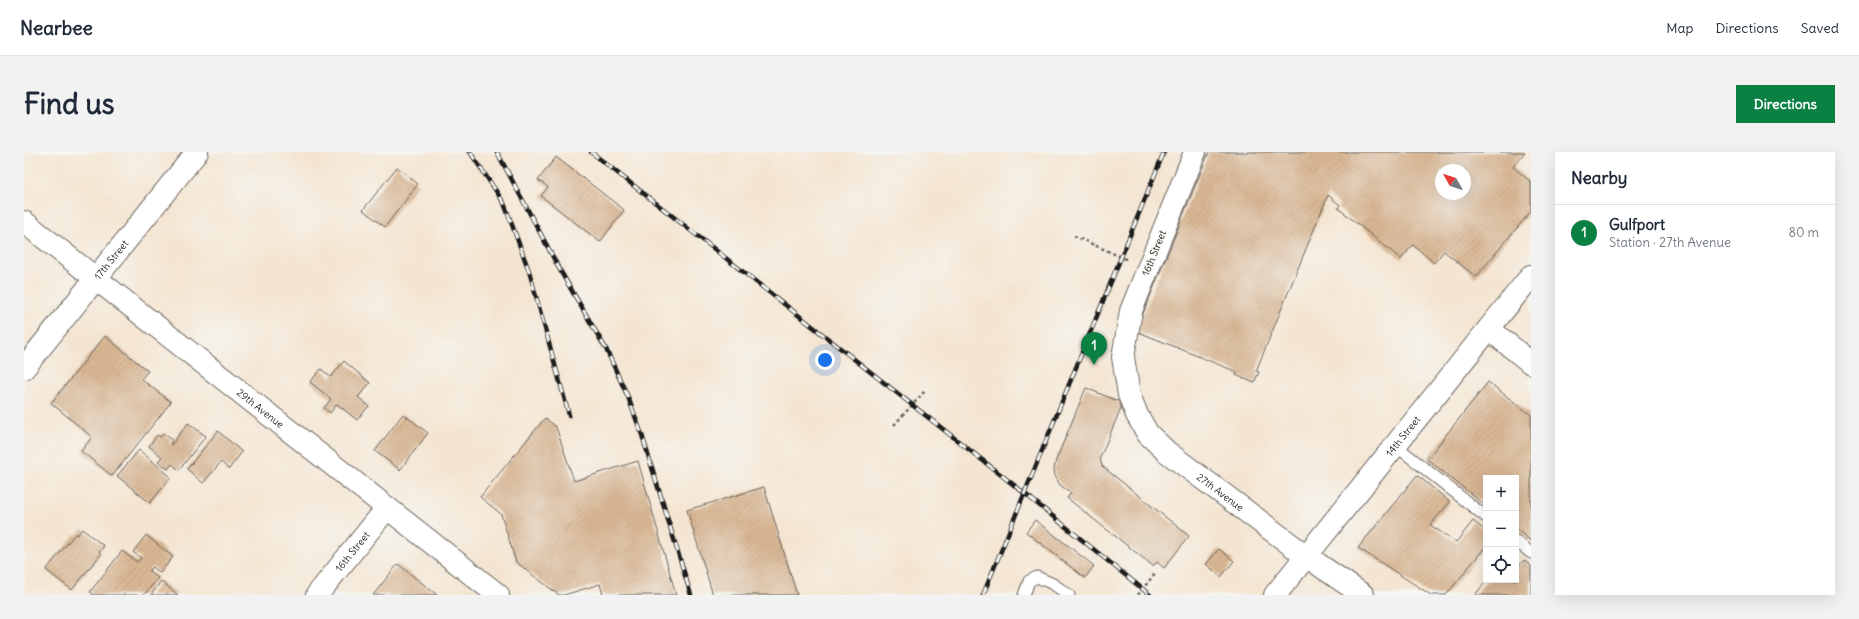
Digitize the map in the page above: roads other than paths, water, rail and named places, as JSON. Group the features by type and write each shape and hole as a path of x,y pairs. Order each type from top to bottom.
{"street":[{"name":"17th Street","path":"24,368 197,152"},
{"name":"16th Street","path":"1123,357 1131,311 1195,152"},
{"name":"29th Avenue","path":"24,222 498,595"},
{"name":"14th Street","path":"1275,595 1531,276"},
{"path":"1489,329 1531,363"},
{"name":"27th Avenue","path":"1123,357 1129,395 1137,415 1148,434 1167,452 1306,556 1363,595"},
{"name":"16th Street","path":"317,595 387,508"}],"lane":[{"path":"1395,445 1483,515"},
{"path":"1519,543 1531,553"},
{"path":"1024,595 1029,581 1038,577 1053,584 1068,595"}],"railway":[{"path":"470,152 504,203 529,271 569,415"},
{"path":"497,152 561,272 606,349 628,397 642,435 691,595"},
{"path":"591,152 1024,493 1150,595"},
{"path":"983,595 1164,152"}],"place":[{"name":"Gulfport","path":"1094,365"}]}
